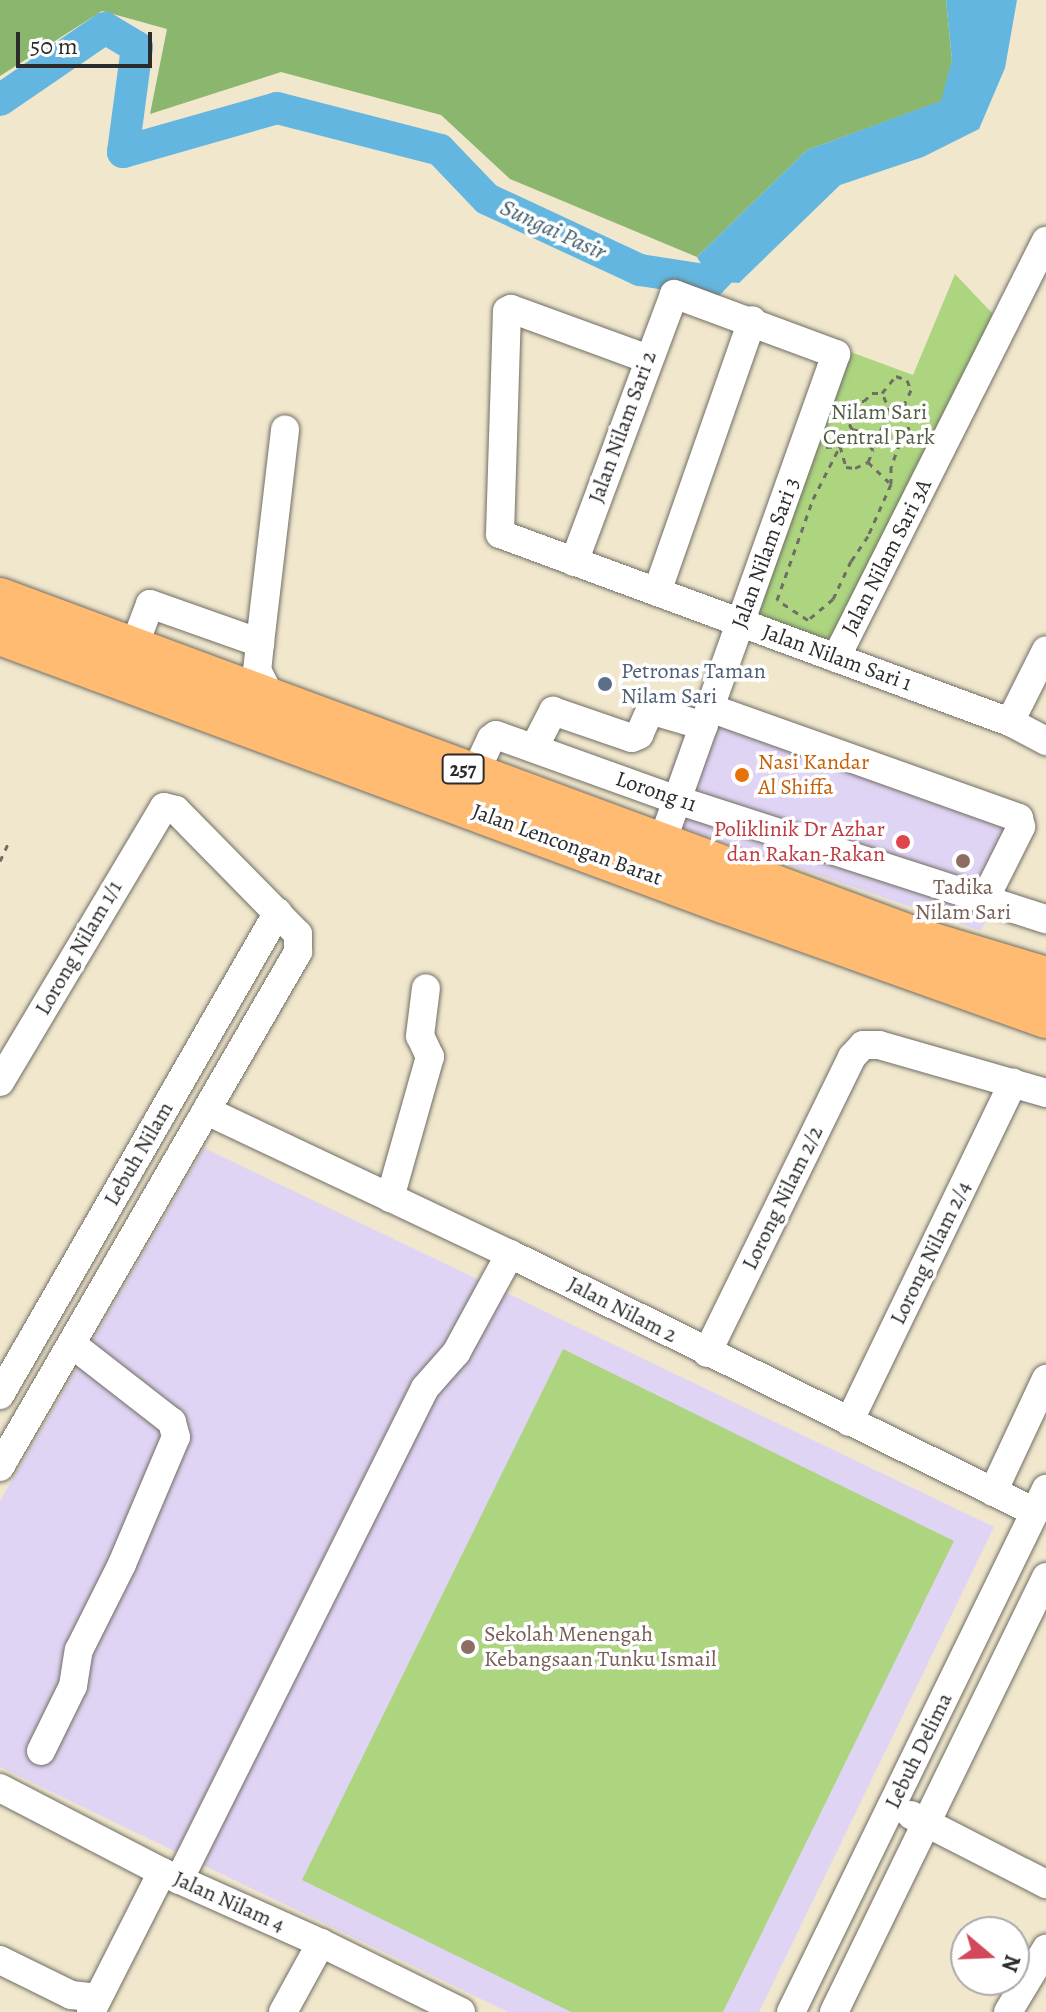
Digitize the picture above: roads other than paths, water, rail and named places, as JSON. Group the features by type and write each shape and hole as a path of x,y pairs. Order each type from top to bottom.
{"highway":[{"name":"Jalan Lencongan Barat","path":"0,598 926,941 1046,977"},
{"name":"Jalan Lencongan Barat","path":"0,635 726,904 1046,1018"}],"street":[{"name":"Jalan Nilam Sari 3A","path":"836,658 1046,241"},
{"name":"Jalan Nilam Sari 2","path":"574,562 674,294 752,320"},
{"name":"Jalan Nilam Sari 1","path":"648,359 511,309 506,313 500,534 1010,722 1046,741"},
{"name":"Jalan Nilam Sari 3","path":"662,842 836,354 752,320"},
{"path":"657,592 752,320"},
{"path":"272,699 257,670 285,429"},
{"path":"133,649 150,604 260,643"},
{"path":"1010,722 1046,650"},
{"path":"534,748 553,711 632,738 639,735 650,710 707,717 1016,816 1021,820 1021,827 985,899"},
{"name":"Lorong 11","path":"475,773 491,739 496,735 677,800 1046,919"},
{"name":"Lorong Nilam 1/1","path":"0,1082 157,814 164,807 176,810 278,912"},
{"path":"2,1458 73,1345 298,952 298,934 278,912"},
{"name":"Lebuh Nilam","path":"0,1395 278,912"},
{"path":"390,1198 430,1057 420,1036 426,988"},
{"name":"Lorong Nilam 2/2","path":"707,1353 852,1057 863,1045 879,1045 1013,1083"},
{"path":"1013,1083 1046,1093"},
{"name":"Lorong Nilam 2/4","path":"849,1422 1013,1083"},
{"name":"Jalan Nilam 2","path":"207,1111 510,1254 993,1492 1041,1500"},
{"path":"0,1960 94,2005 170,1876 425,1388 456,1353 510,1254"},
{"path":"41,1751 73,1686 79,1650 122,1564 176,1437 172,1422 73,1345"},
{"path":"993,1492 1046,1379"},
{"name":"Lebuh Delima","path":"791,2012 1041,1500"},
{"path":"834,2012 1046,1577"},
{"name":"Jalan Nilam 4","path":"0,1788 170,1876 321,1943 461,2012"},
{"path":"892,1806 1046,1884"},
{"path":"283,2012 321,1943"},
{"path":"1008,2012 1046,1949"}],"water":[{"path":"946,0 1017,0 1005,68 979,129 923,157 840,185 739,283 711,281 697,257 807,150 941,101 952,60"}],"waterway":[{"name":"Sungai Pasir","path":"0,100 105,28 137,47 123,152 277,108 440,150 487,199 640,270 711,281 740,251"}],"place":[{"name":"Petronas Taman Nilam Sari","path":"605,684"},
{"name":"Nasi Kandar Al Shiffa","path":"742,775"},
{"name":"Poliklinik Dr Azhar dan Rakan-Rakan","path":"903,842"},
{"name":"Tadika Nilam Sari","path":"963,861"},
{"name":"Sekolah Menengah Kebangsaan Tunku Ismail","path":"468,1647"}],"park label":[{"name":"Nilam Sari Central Park","path":"879,424"}]}
